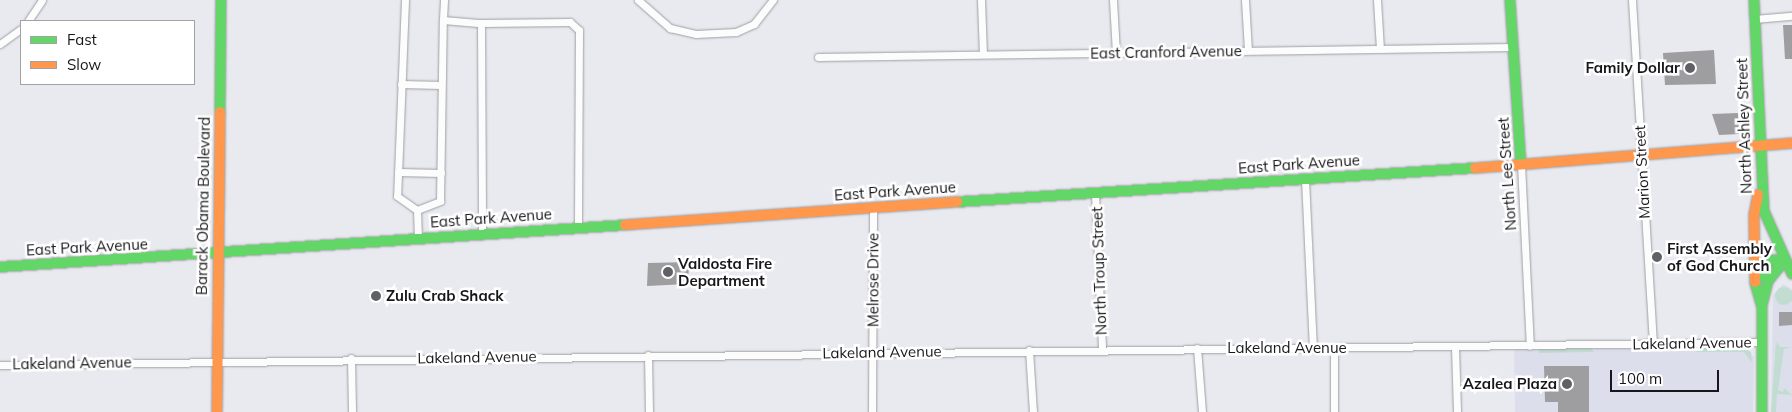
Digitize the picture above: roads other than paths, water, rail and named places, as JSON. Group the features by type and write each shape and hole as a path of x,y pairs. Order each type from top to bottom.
{"main road":[{"name":"Barack Obama Boulevard","path":"217,412 216,253 221,0"},
{"name":"North Lee Street","path":"1510,0 1521,164"},
{"name":"North Ashley Street","path":"1754,0 1758,145 1764,211 1788,259 1792,274"},
{"name":"East Park Avenue","path":"0,267 1095,192 1641,157 1792,143"},
{"path":"1760,182 1754,215 1755,282 1762,305 1764,342 1762,412"},
{"path":"1755,282 1771,260 1788,259"},
{"path":"1762,305 1768,281 1788,259"}],"street":[{"path":"31,20 42,0"},
{"path":"405,0 397,196 417,210"},
{"path":"417,210 440,201 444,0"},
{"path":"638,0 670,28 696,34 736,32 754,24 772,0"},
{"path":"981,0 983,54"},
{"path":"1113,0 1116,53"},
{"path":"1245,0 1248,50"},
{"path":"1377,0 1380,49"},
{"name":"Marion Street","path":"1632,0 1654,344"},
{"path":"1754,19 1792,16"},
{"path":"443,20 570,22 579,30 578,228"},
{"path":"481,22 482,234"},
{"path":"0,44 20,32"},
{"name":"East Cranford Avenue","path":"818,57 1513,47"},
{"path":"401,84 441,85"},
{"name":"North Lee Street","path":"1521,164 1530,346"},
{"path":"398,172 441,172"},
{"path":"1305,179 1313,348"},
{"name":"North Troup Street","path":"1095,192 1102,349"},
{"name":"Melrose Drive","path":"872,412 873,207"},
{"path":"417,210 418,238"},
{"name":"Lakeland Avenue","path":"0,365 351,358 1197,348 1455,347 1764,342"},
{"path":"1334,347 1334,412"},
{"path":"1455,347 1457,412"},
{"path":"1197,348 1202,412"},
{"path":"1029,350 1033,412"},
{"path":"648,355 649,412"},
{"path":"351,358 352,412"}],"place":[{"name":"Family Dollar","path":"1690,68"},
{"name":"First Assembly of God Church","path":"1657,257"},
{"name":"Valdosta Fire Department","path":"668,272"},
{"name":"Zulu Crab Shack","path":"376,296"},
{"name":"Azalea Plaza","path":"1567,384"}]}
